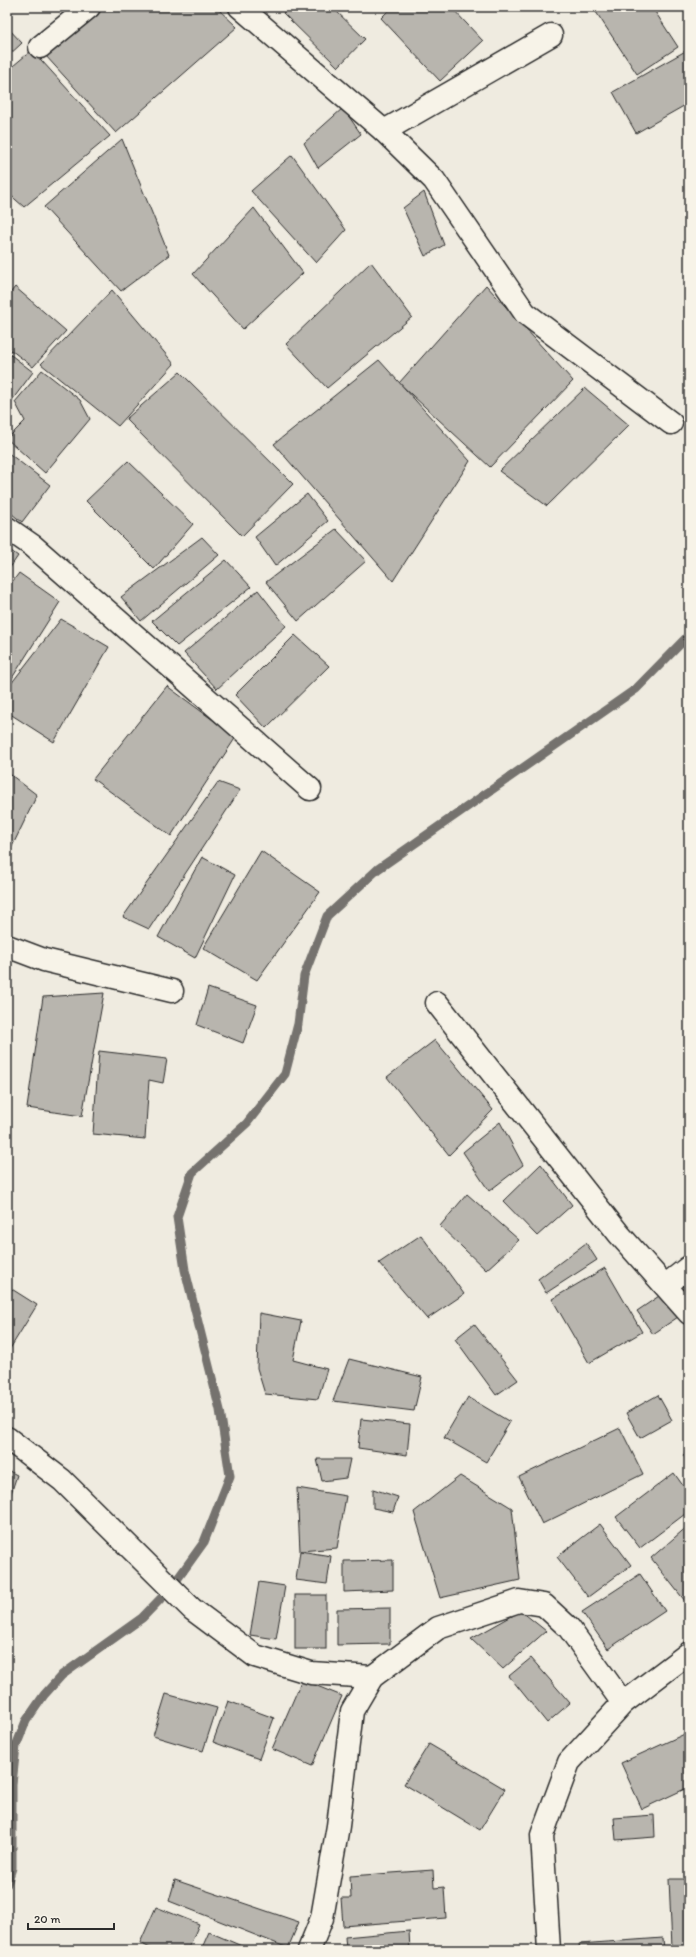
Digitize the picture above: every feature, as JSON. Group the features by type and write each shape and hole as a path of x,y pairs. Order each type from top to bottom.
{"street":[{"path":"40,47 89,7"},
{"path":"240,7 384,131 434,180 525,313 671,423"},
{"path":"384,131 551,35"},
{"path":"7,528 33,546 310,789"},
{"path":"7,946 44,960 172,990"},
{"path":"437,1003 619,1234 666,1285 689,1313"},
{"path":"666,1285 689,1267"},
{"path":"7,1438 62,1480 192,1609 255,1656 311,1673 372,1677"},
{"path":"309,1950 324,1910 338,1826 352,1711 372,1677 438,1628 519,1601 544,1605 569,1628 623,1703"},
{"path":"549,1950 542,1835 569,1762 623,1703 689,1653"}],"building":[{"path":"102,7 216,7 237,27 116,133 45,55"},
{"path":"288,7 332,7 365,39 338,67 283,13"},
{"path":"392,7 451,7 483,41 440,81 381,18"},
{"path":"603,7 652,7 678,47 637,74 596,12"},
{"path":"7,27 22,43 7,57"},
{"path":"689,49 689,103 636,133 613,92"},
{"path":"32,50 110,136 24,207 7,192 7,71"},
{"path":"343,108 361,134 318,168 304,143"},
{"path":"122,139 169,255 121,291 44,207"},
{"path":"292,155 346,230 316,263 251,191"},
{"path":"424,192 444,245 425,256 403,208"},
{"path":"254,208 303,273 243,329 193,274"},
{"path":"371,262 412,317 327,388 286,344"},
{"path":"486,285 573,381 490,467 399,383"},
{"path":"15,287 66,331 33,367 7,347 7,297"},
{"path":"112,290 174,364 118,426 41,364"},
{"path":"7,352 33,372 7,407"},
{"path":"379,360 470,461 393,581 274,444"},
{"path":"42,370 80,400 90,419 45,473 7,439 25,421 15,402"},
{"path":"180,372 293,484 242,536 126,419"},
{"path":"585,388 629,425 547,506 499,471"},
{"path":"7,452 50,485 22,522 7,510"},
{"path":"128,461 193,524 154,569 86,501"},
{"path":"307,494 328,521 275,566 255,537"},
{"path":"336,529 366,561 298,621 266,582"},
{"path":"202,537 219,555 141,621 121,597"},
{"path":"7,548 18,556 7,572"},
{"path":"226,560 251,587 177,646 152,621"},
{"path":"19,573 60,602 7,686 7,589"},
{"path":"258,590 286,626 217,689 184,653"},
{"path":"61,619 109,647 54,742 7,712 7,689"},
{"path":"295,635 329,666 266,728 235,695"},
{"path":"167,686 236,737 171,836 93,779"},
{"path":"7,772 37,795 7,857"},
{"path":"218,782 240,790 149,929 123,917"},
{"path":"261,851 320,892 257,980 203,948"},
{"path":"202,857 235,875 195,958 158,937"},
{"path":"208,988 257,1005 243,1043 197,1025"},
{"path":"104,993 82,1116 27,1108 43,997"},
{"path":"435,1040 493,1110 449,1155 387,1077"},
{"path":"99,1051 167,1059 163,1083 149,1080 145,1139 93,1134"},
{"path":"500,1122 523,1165 489,1191 463,1152"},
{"path":"541,1164 572,1205 537,1236 503,1201"},
{"path":"467,1194 519,1240 486,1270 440,1226"},
{"path":"421,1235 464,1294 427,1319 379,1263"},
{"path":"586,1243 597,1260 546,1293 538,1279"},
{"path":"605,1268 642,1332 589,1363 552,1299"},
{"path":"7,1286 37,1305 8,1352 7,1351"},
{"path":"662,1294 678,1317 653,1334 637,1311"},
{"path":"259,1313 301,1321 293,1360 327,1369 318,1399 265,1394 257,1368"},
{"path":"474,1324 518,1380 496,1395 455,1339"},
{"path":"349,1359 422,1377 414,1411 333,1401"},
{"path":"658,1395 672,1420 640,1438 626,1413"},
{"path":"468,1397 510,1422 486,1462 444,1438"},
{"path":"361,1419 410,1424 407,1455 358,1448"},
{"path":"620,1428 643,1474 542,1524 519,1477"},
{"path":"689,1450 689,1464 683,1455"},
{"path":"317,1459 350,1459 346,1478 322,1481"},
{"path":"7,1470 17,1475 7,1506"},
{"path":"674,1473 689,1494 689,1511 640,1548 616,1517"},
{"path":"460,1476 512,1508 520,1580 440,1598 414,1512"},
{"path":"297,1488 346,1496 337,1548 300,1551"},
{"path":"373,1489 398,1497 393,1512 373,1508"},
{"path":"600,1524 631,1565 588,1597 557,1557"},
{"path":"689,1525 689,1597 685,1601 651,1558"},
{"path":"300,1551 331,1556 327,1584 296,1580"},
{"path":"393,1560 393,1590 344,1592 344,1561"},
{"path":"640,1574 665,1611 608,1649 582,1612"},
{"path":"259,1582 285,1586 276,1639 250,1635"},
{"path":"295,1595 326,1595 326,1649 295,1649"},
{"path":"390,1608 390,1644 337,1645 337,1609"},
{"path":"521,1611 546,1631 503,1669 471,1639"},
{"path":"531,1658 570,1703 547,1723 509,1676"},
{"path":"302,1680 342,1696 312,1766 272,1749"},
{"path":"166,1694 217,1708 203,1751 153,1736"},
{"path":"228,1701 274,1718 259,1759 213,1742"},
{"path":"689,1732 689,1787 642,1809 621,1763"},
{"path":"429,1744 505,1789 480,1830 404,1784"},
{"path":"654,1815 655,1837 616,1840 614,1818"},
{"path":"433,1870 434,1888 444,1887 446,1918 343,1926 341,1898 351,1898 350,1876"},
{"path":"669,1879 689,1879 689,1947 672,1947"},
{"path":"175,1880 299,1922 288,1948 169,1901"},
{"path":"156,1907 199,1924 188,1950 154,1950 140,1943"},
{"path":"409,1931 410,1950 346,1950 345,1937"},
{"path":"209,1932 251,1950 201,1950"},
{"path":"663,1938 664,1950 580,1950 579,1944"}],"waterway":[{"path":"7,1884 12,1868 12,1784 16,1746 26,1721 44,1695 62,1675 142,1618 171,1588 204,1542 230,1476 220,1410 185,1270 177,1217 192,1173 247,1123 285,1074 298,1024 304,976 327,916 378,869 636,689 689,635"}]}
